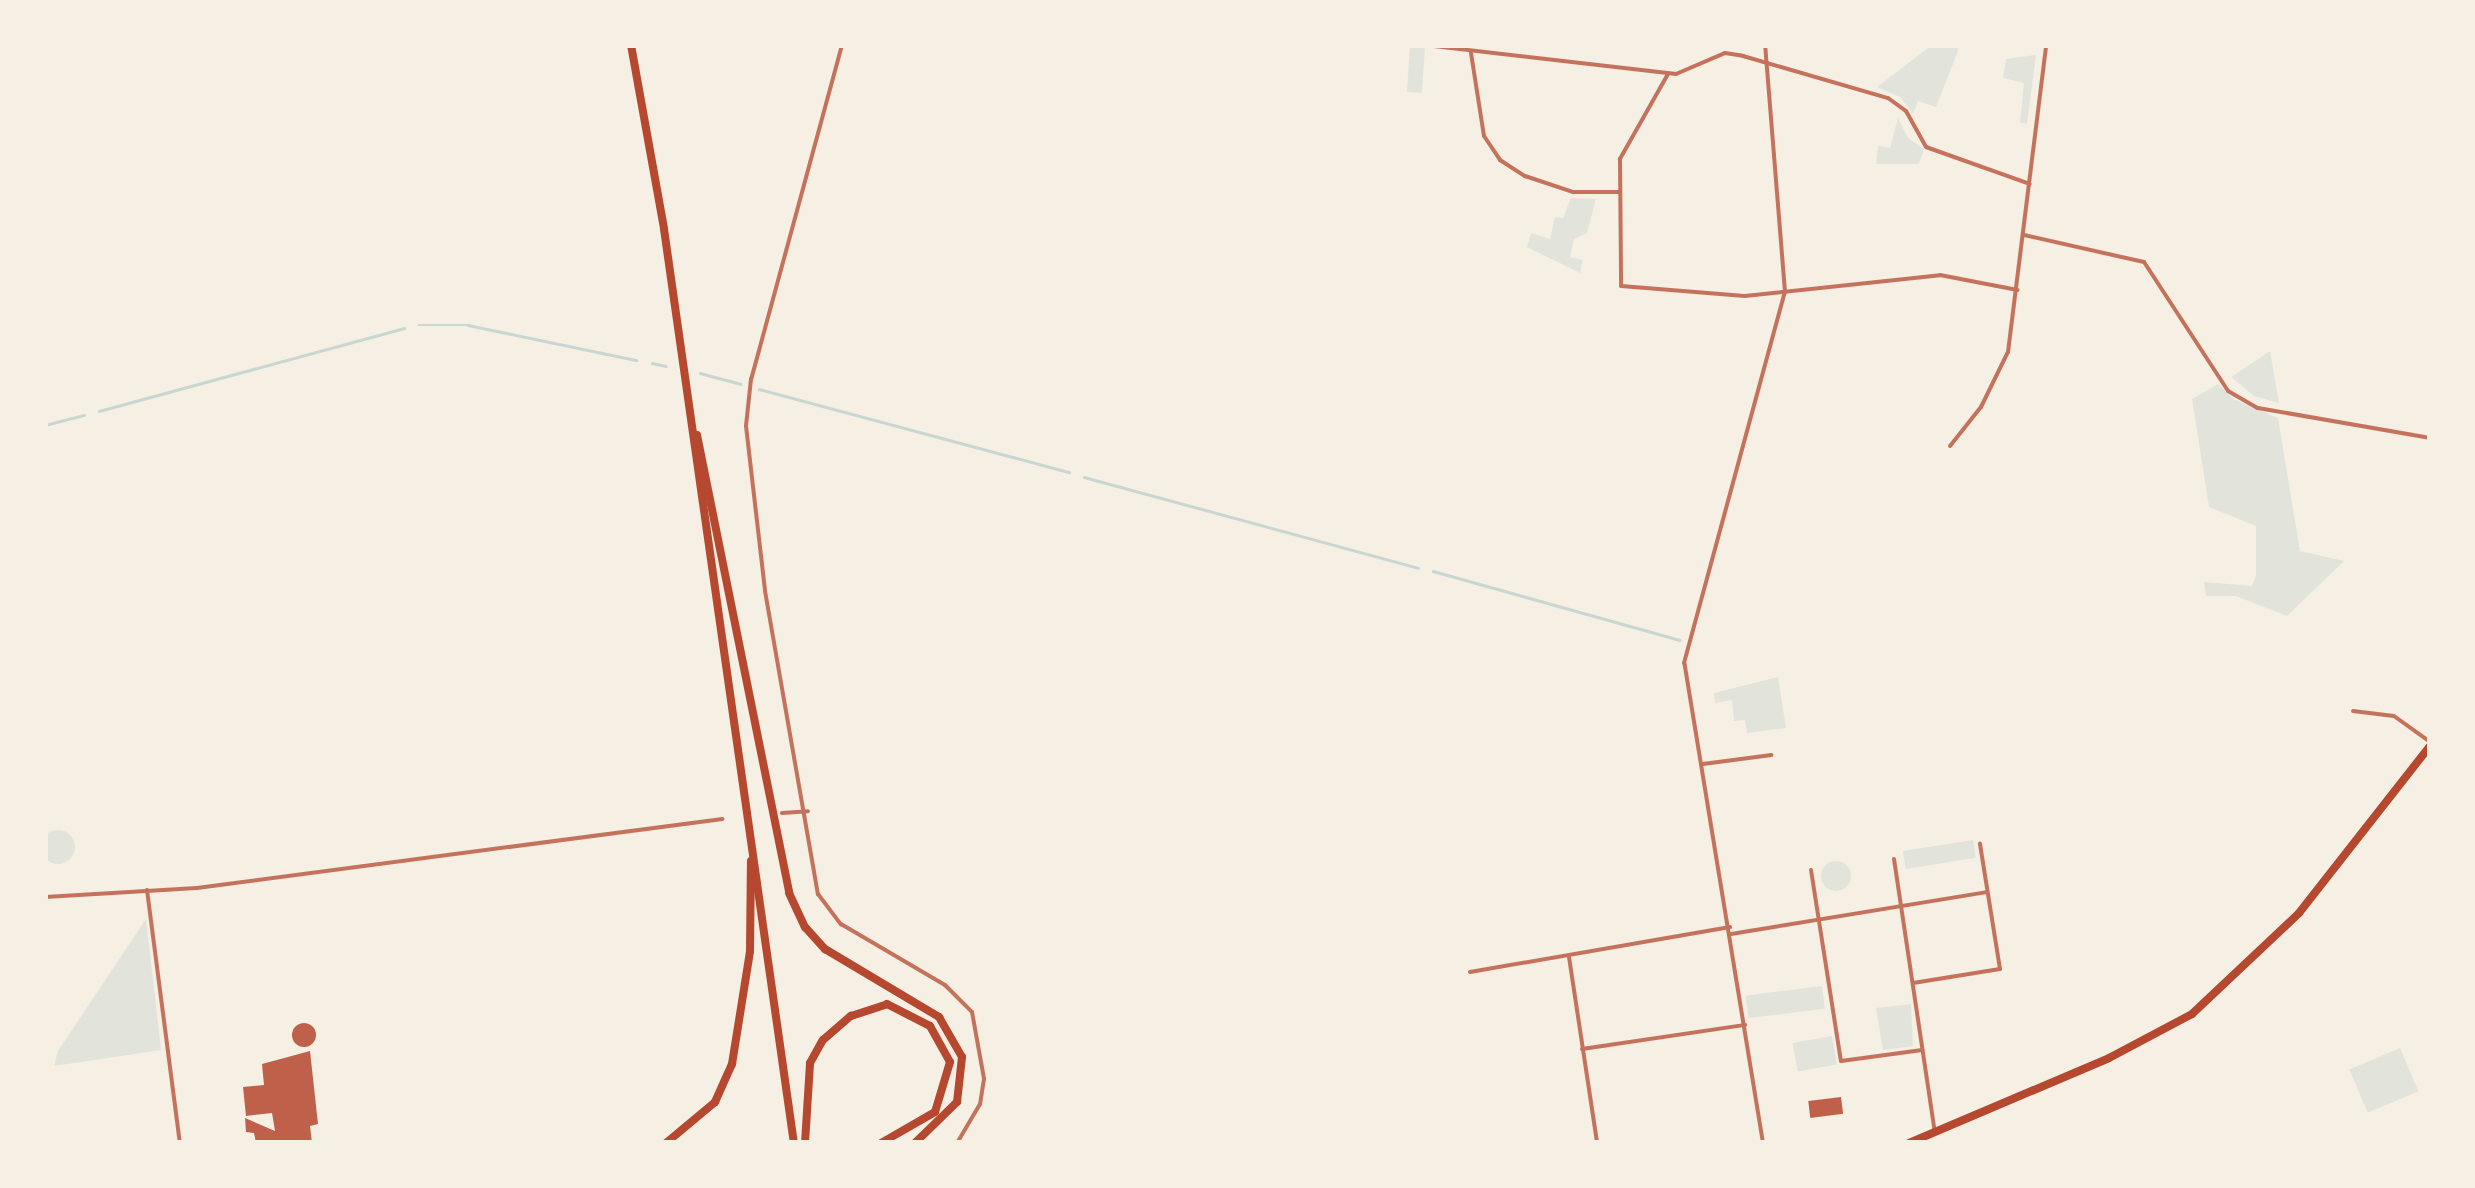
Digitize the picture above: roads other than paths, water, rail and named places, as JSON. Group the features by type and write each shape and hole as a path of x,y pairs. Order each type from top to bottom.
{"main road":[{"path":"631,45 680,347 794,1143"},
{"path":"680,347 789,892 805,927 825,948 939,1017 962,1057 957,1102 915,1143"},
{"path":"1909,1143 2144,1042 2229,986 2299,913 2430,744"},
{"path":"666,1143 715,1102 732,1064 750,951 751,833"},
{"path":"805,1143 804,1096 823,1040 850,1016 888,1004 930,1026 950,1062 935,1112 881,1143"}],"street":[{"path":"842,45 751,379 746,426 765,592 808,811 814,875 828,914 945,986 972,1012 984,1079 980,1104 957,1143"},
{"path":"1424,45 1668,74 1725,53 1888,98 1906,111 1926,147 2030,184"},
{"path":"1763,1143 1704,764 1684,663 1686,636 1785,292 1762,62 1764,45"},
{"path":"1950,446 2002,366 2018,290 2046,45"},
{"path":"1470,50 1484,136 1500,160 1525,176 1573,192 1618,192"},
{"path":"1668,74 1623,146 1618,192 1621,286 1745,296 1940,274 2018,290"},
{"path":"2024,235 2144,262 2218,378 2249,403 2430,438"},
{"path":"2353,710 2394,716 2430,744"},
{"path":"1704,764 1772,756"},
{"path":"782,814 808,811"},
{"path":"45,897 146,890 722,819"},
{"path":"1912,983 2000,969 1980,844"},
{"path":"1894,859 1935,1132"},
{"path":"1810,870 1841,1061 1923,1050"},
{"path":"146,890 180,1143"},
{"path":"1470,972 1987,892"},
{"path":"1569,957 1596,1143"},
{"path":"1582,1049 1745,1025"}],"waterway":[{"path":"419,325 468,325 636,360"},
{"path":"99,411 404,328"},
{"path":"652,363 666,366"},
{"path":"700,373 741,384"},
{"path":"759,389 1069,472"},
{"path":"45,425 84,415"},
{"path":"1084,477 1418,568"},
{"path":"1433,571 1680,640"}]}
